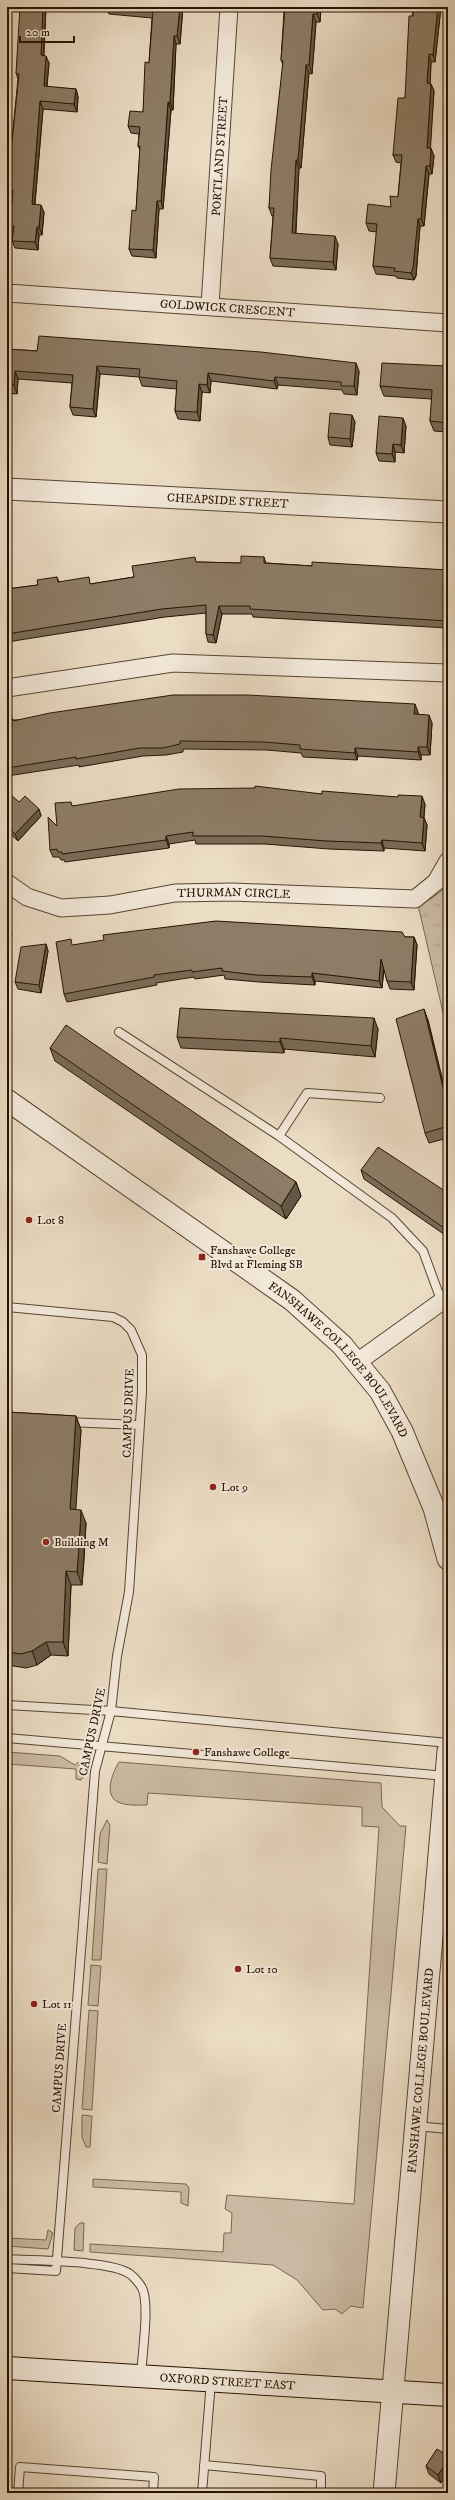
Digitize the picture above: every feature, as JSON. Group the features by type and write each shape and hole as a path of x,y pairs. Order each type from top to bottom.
{"main road":[{"name":"OXFORD STREET EAST","path":"7,2368 448,2395"}],"street":[{"name":"PORTLAND STREET","path":"210,306 229,7"},
{"name":"GOLDWICK CRESCENT","path":"7,293 448,323"},
{"name":"CHEAPSIDE STREET","path":"7,489 448,512"},
{"path":"7,688 173,663 448,673"},
{"name":"THURMAN CIRCLE","path":"7,884 27,897 61,908 110,904 182,893 233,892 416,899 436,882 448,861"},
{"name":"FANSHAWE COLLEGE BOULEVARD","path":"7,1100 292,1300 342,1345 380,1391 402,1431 434,1508 448,1559"},
{"path":"356,1363 444,1298"},
{"name":"FANSHAWE COLLEGE BOULEVARD","path":"384,2493 416,2126 442,1881 448,1750"}],"lane":[{"path":"119,1032 279,1136 392,1218 424,1251 444,1298"},
{"path":"279,1136 307,1093 380,1098"},
{"name":"CAMPUS DRIVE","path":"7,1307 104,1315 123,1322 136,1338 142,1355 142,1392 128,1592 117,1656 111,1711 95,1771 56,2271 7,2268"},
{"path":"58,1421 139,1425"},
{"path":"7,1705 111,1711 448,1743"},
{"path":"7,1738 446,1776"},
{"path":"416,2126 448,2129"},
{"path":"7,2259 110,2267 130,2274 142,2288 146,2306 141,2376"},
{"path":"202,2493 211,2380"},
{"path":"204,2465 321,2476 321,2493"},
{"path":"18,2493 20,2467 154,2477 153,2493"}],"green space":[{"path":"448,886 448,1034 418,905 432,898"},
{"path":"7,1752 60,1756 75,1765 78,1762 84,1776 81,1780 76,1779 76,1769 7,1764"},
{"path":"119,1762 381,1783 382,1807 400,1826 406,1826 363,2308 351,2306 342,2314 335,2309 323,2310 297,2280 273,2265 90,2252 90,2244 223,2252 224,2233 231,2233 232,2213 225,2209 227,2195 354,2204 379,1827 362,1826 362,1807 148,1793 147,1805 125,1804 113,1799 110,1789 114,1771"},
{"path":"107,1820 110,1825 107,1864 98,1862 100,1834"},
{"path":"98,1869 107,1869 101,1960 92,1960"},
{"path":"91,1965 101,1966 98,2006 88,2005"},
{"path":"89,2010 98,2011 92,2110 82,2109"},
{"path":"82,2115 92,2116 90,2147 86,2147 82,2137"},
{"path":"93,2179 186,2184 189,2188 188,2206 181,2203 181,2192 93,2187"},
{"path":"80,2223 84,2223 83,2251 74,2250 75,2228"},
{"path":"48,2230 53,2233 48,2249 7,2246 7,2238 46,2240"}],"building":[{"path":"20,7 43,7 41,55 46,56 44,86 76,89 74,104 40,101 32,204 41,205 39,227 37,227 35,242 12,241 14,226 10,226 13,191 7,190 19,74 16,73"},
{"path":"108,7 180,7 177,36 174,36 170,103 168,102 161,201 157,201 153,250 129,249 132,210 136,211 140,127 128,126 130,111 143,112 145,62 149,63 153,11"},
{"path":"285,7 318,7 317,14 313,14 309,65 306,65 298,160 296,160 292,233 335,236 333,262 270,258 274,208 269,208 271,170 283,61 281,60"},
{"path":"413,7 438,7 433,55 429,54 427,83 431,84 427,148 431,148 430,166 426,166 421,219 418,219 413,268 411,273 394,271 395,268 373,266 377,224 366,223 368,204 391,207 390,196 398,197 402,155 393,155 398,98 405,98 409,16 413,16"},
{"path":"39,336 261,352 356,363 354,386 341,386 341,382 275,377 274,381 208,373 207,385 199,384 197,412 175,411 177,381 139,377 140,369 97,366 93,409 70,407 73,375 15,371 14,385 7,385 7,349 37,351"},
{"path":"448,360 448,423 430,421 432,390 380,386 382,363 447,366"},
{"path":"330,413 352,415 350,439 328,437"},
{"path":"379,416 403,418 401,445 393,444 392,454 376,453"},
{"path":"241,556 264,557 264,563 312,566 312,562 448,570 448,621 250,609 250,606 219,606 213,635 206,634 206,605 162,609 7,634 7,589 38,585 37,580 57,577 58,582 89,577 90,584 134,577 132,566 195,557 196,562 241,563"},
{"path":"173,695 247,695 415,704 414,714 429,715 427,747 418,747 418,752 355,748 355,753 300,749 300,745 264,742 180,741 180,744 163,748 140,748 76,759 76,757 7,768 7,719 12,718 13,721 50,713"},
{"path":"255,786 322,794 322,791 398,797 398,795 422,796 420,817 424,818 422,843 382,840 381,843 326,841 262,836 193,836 193,832 166,836 166,840 62,854 62,852 58,852 57,849 50,850 48,817 57,826 55,803 71,802 72,806 179,789 255,788"},
{"path":"10,794 19,802 25,796 39,809 15,834 7,826 7,797"},
{"path":"216,921 402,932 405,937 414,937 411,982 387,981 381,959 379,981 312,973 312,977 256,975 222,971 222,968 154,975 154,977 64,994 56,942 71,939 72,945 104,940 103,935"},
{"path":"46,944 39,985 15,982 21,947"},
{"path":"180,1008 374,1018 371,1046 280,1038 280,1042 177,1037"},
{"path":"424,1009 448,1108 448,1126 425,1133 396,1019"},
{"path":"66,1025 296,1182 281,1206 50,1048"},
{"path":"378,1147 448,1193 447,1230 361,1170"},
{"path":"448,1350 448,1379 443,1351"},
{"name":"Building M","path":"7,1412 76,1416 70,1509 81,1510 79,1547 77,1572 66,1571 63,1642 46,1642 32,1651 21,1654 7,1652"},
{"path":"437,2449 448,2456 448,2460 438,2475 426,2466"}],"place":[{"name":"Lot 8","path":"29,1220"},
{"name":"Fanshawe College Blvd at Fleming SB","path":"202,1257"},
{"name":"Lot 9","path":"213,1487"},
{"name":"Building M","path":"46,1542"},
{"name":"Fanshawe College","path":"196,1752"},
{"name":"Lot 10","path":"238,1969"},
{"name":"Lot 11","path":"34,2004"}]}
